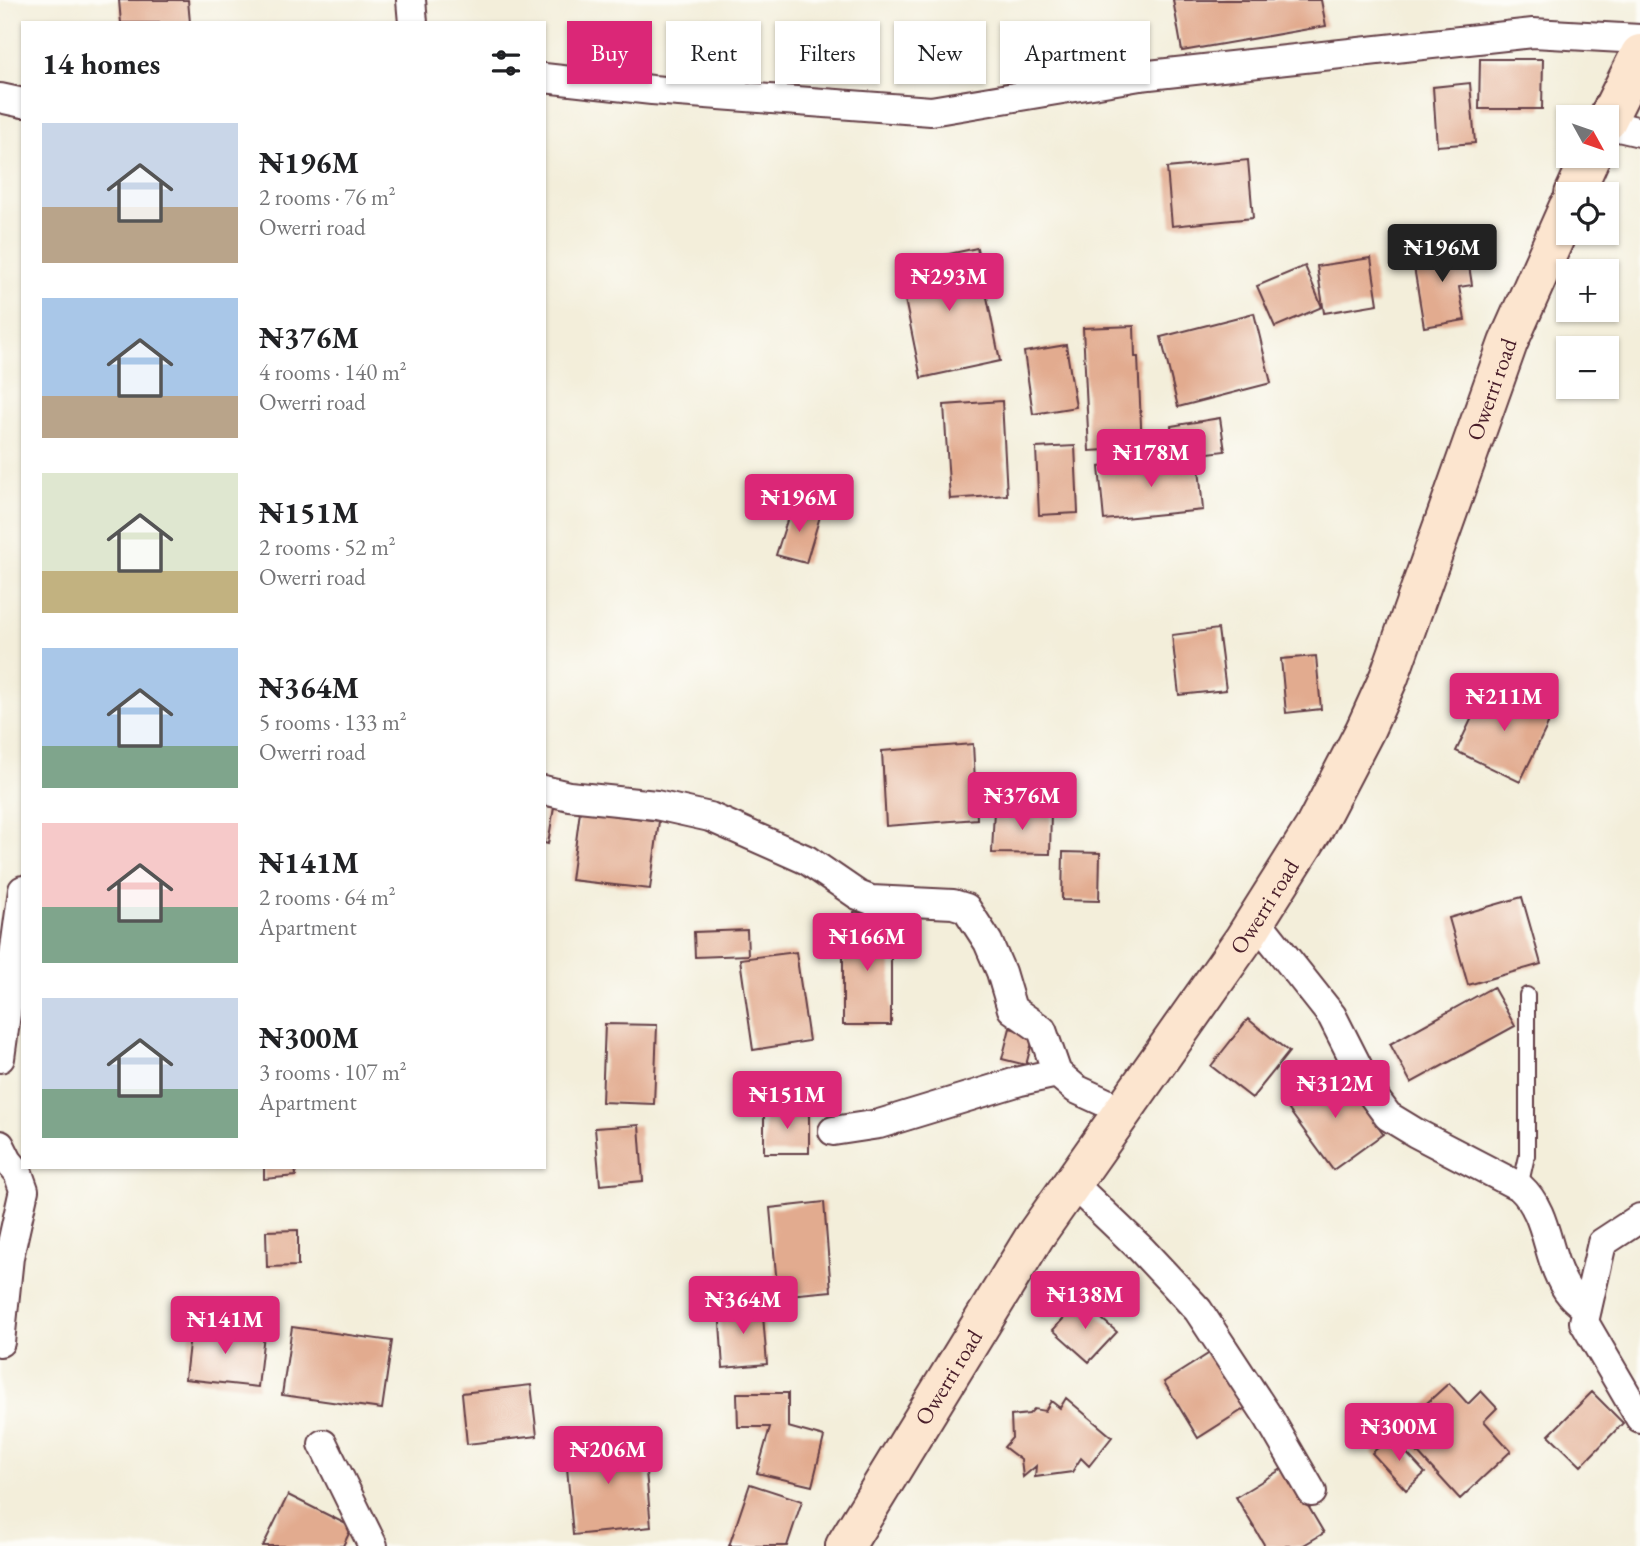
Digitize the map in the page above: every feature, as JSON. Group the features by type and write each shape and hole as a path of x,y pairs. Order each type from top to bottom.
{"main road":[{"path":"1615,105 1640,54"},
{"name":"Owerri road","path":"845,1546 1035,1236 1256,920 1314,828 1389,677 1508,343 1556,235"}],"street":[{"path":"411,0 414,21"},
{"path":"546,78 652,90 931,111 1140,76 1533,33 1640,39"},
{"path":"0,98 21,103"},
{"path":"1619,126 1640,132"},
{"path":"546,790 569,796 656,806 710,817 807,860 866,898 953,904 966,908 988,943 1001,972 1012,1009 1042,1030 1057,1073 1076,1089 1124,1111"},
{"path":"0,1058 21,905"},
{"path":"1256,920 1332,1016 1371,1093 1388,1116 1520,1186 1536,1204 1560,1278 1571,1295 1587,1309"},
{"path":"833,1131 878,1124 1020,1080 1057,1073"},
{"path":"0,1145 18,1173 24,1190 9,1257 0,1342"},
{"path":"1072,1183 1141,1249 1198,1310 1269,1418 1312,1492"},
{"path":"1640,1218 1602,1243 1584,1322 1640,1418"},
{"path":"323,1444 373,1546"}],"lane":[{"path":"1520,1186 1527,1156 1527,995"}],"building":[{"path":"119,0 188,0 190,21 121,21"},
{"path":"1173,0 1321,0 1326,26 1182,51"},
{"path":"1480,59 1543,59 1542,109 1479,109"},
{"path":"1470,83 1475,143 1437,146 1433,87"},
{"path":"1248,160 1253,218 1172,226 1167,168"},
{"path":"1466,246 1472,285 1459,287 1465,320 1424,327 1412,255"},
{"path":"977,248 1000,361 921,378 898,265"},
{"path":"1371,258 1378,304 1324,313 1317,266"},
{"path":"1305,266 1322,307 1275,327 1257,286"},
{"path":"1254,313 1271,383 1178,407 1161,337"},
{"path":"1134,326 1142,448 1089,451 1083,328"},
{"path":"1066,345 1076,407 1033,414 1024,352"},
{"path":"1002,401 1007,495 950,499 944,405"},
{"path":"1220,418 1225,451 1176,457 1171,426"},
{"path":"1075,446 1078,513 1039,515 1036,448"},
{"path":"1198,457 1203,510 1104,520 1099,467"},
{"path":"792,505 821,513 806,563 776,555"},
{"path":"1218,629 1226,690 1179,695 1172,635"},
{"path":"1316,656 1321,709 1286,713 1281,659"},
{"path":"1488,684 1552,716 1520,782 1456,751"},
{"path":"973,744 977,819 886,826 882,751"},
{"path":"546,806 554,807 546,844"},
{"path":"994,810 1051,811 1050,854 992,853"},
{"path":"580,811 659,821 650,889 571,880"},
{"path":"1063,852 1100,853 1099,901 1062,900"},
{"path":"1522,897 1541,964 1468,985 1449,918"},
{"path":"854,912 889,916 884,956 891,954 891,1025 843,1025 843,955 849,952"},
{"path":"747,930 748,955 695,957 694,932"},
{"path":"796,952 809,1041 753,1050 740,959"},
{"path":"1493,987 1515,1026 1411,1083 1390,1044"},
{"path":"1248,1019 1289,1052 1252,1098 1211,1066"},
{"path":"605,1024 657,1025 654,1104 602,1102"},
{"path":"1010,1028 1034,1035 1026,1065 1002,1059"},
{"path":"1336,1069 1383,1134 1333,1170 1286,1106"},
{"path":"809,1108 809,1153 764,1153 764,1109"},
{"path":"639,1125 643,1181 600,1185 595,1128"},
{"path":"264,1169 295,1169 296,1176 264,1179"},
{"path":"824,1202 831,1291 778,1296 770,1208"},
{"path":"298,1230 298,1266 267,1267 266,1231"},
{"path":"1080,1300 1117,1332 1089,1362 1053,1330"},
{"path":"762,1304 767,1364 723,1368 719,1308"},
{"path":"191,1326 264,1334 258,1387 185,1379"},
{"path":"292,1327 392,1341 382,1409 282,1395"},
{"path":"1213,1351 1247,1407 1198,1438 1164,1382"},
{"path":"1449,1383 1468,1404 1481,1391 1497,1408 1484,1421 1511,1451 1460,1499 1397,1430"},
{"path":"531,1385 537,1436 467,1444 462,1393"},
{"path":"1592,1392 1623,1423 1581,1466 1549,1435"},
{"path":"737,1393 788,1393 788,1427 824,1437 812,1486 757,1473 770,1427 738,1427"},
{"path":"1066,1398 1112,1437 1089,1466 1081,1458 1072,1472 1035,1477 1036,1466 1023,1477 1021,1460 1004,1447 1012,1438 1011,1416 1029,1414 1034,1409 1045,1411 1051,1401 1060,1408"},
{"path":"1391,1436 1425,1473 1406,1490 1372,1453"},
{"path":"643,1438 651,1527 573,1535 565,1445"},
{"path":"1285,1467 1324,1533 1302,1546 1265,1546 1236,1497"},
{"path":"750,1484 802,1501 787,1546 729,1546"},
{"path":"288,1495 352,1527 343,1546 263,1546"}]}
